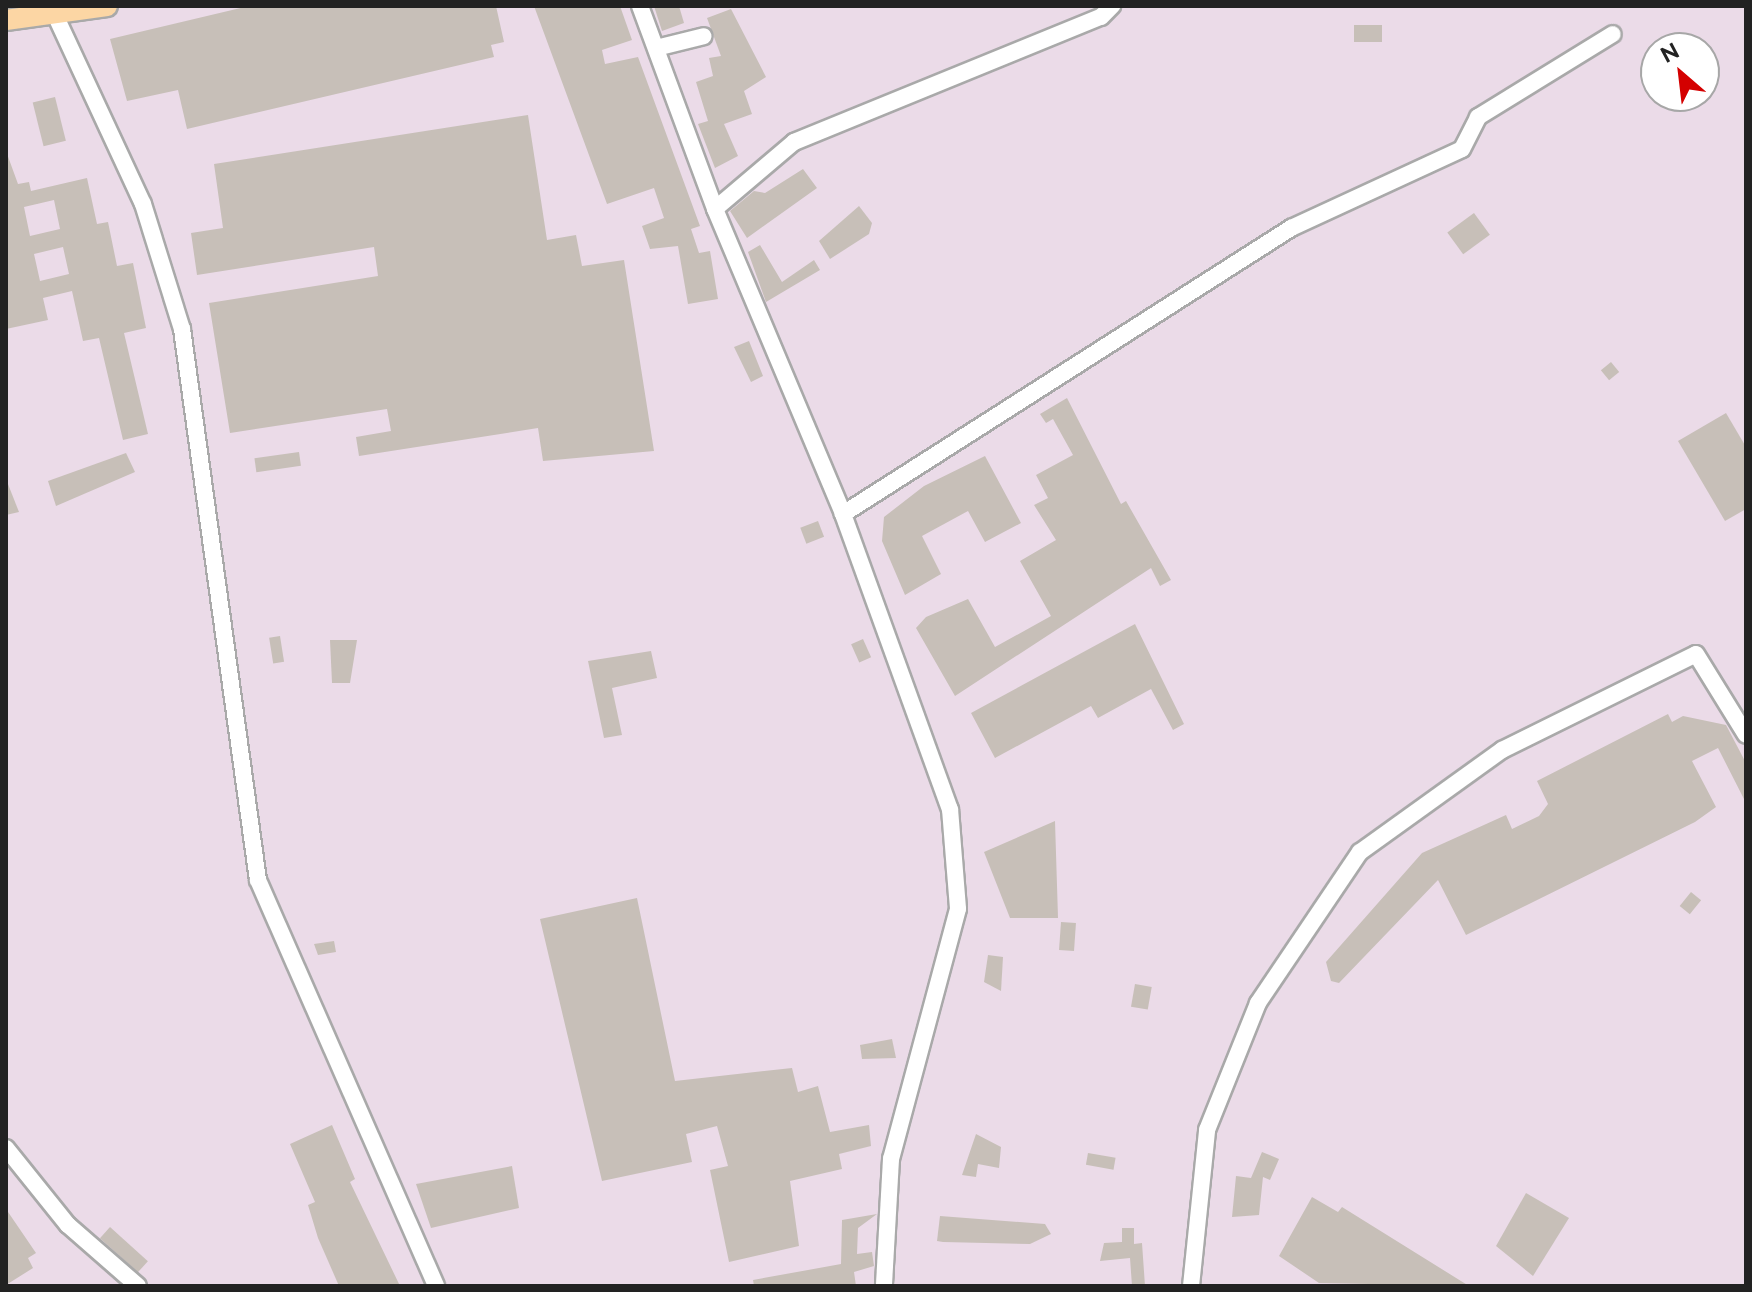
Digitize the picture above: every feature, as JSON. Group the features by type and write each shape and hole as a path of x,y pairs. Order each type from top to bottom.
{"main road":[{"path":"6,20 53,10 107,6"}],"street":[{"path":"640,6 715,209 843,514 950,809 958,909 891,1159 884,1286"},
{"path":"715,209 794,142 1101,17 1112,6"},
{"path":"53,10 143,204 182,329 258,880 436,1286"},
{"path":"843,514 1291,228 1462,149 1478,117 1613,34"},
{"path":"656,48 704,36"},
{"path":"1191,1286 1207,1130 1258,1003 1360,852 1502,750 1696,654 1746,735"},
{"path":"6,1148 68,1225 138,1286"}],"shaded area":[{"path":"6,6 1746,6 1746,1286 6,1286"}],"building":[{"path":"249,6 496,6 504,42 491,45 494,57 187,129 178,90 127,101 110,39"},
{"path":"534,6 620,6 632,40 602,50 605,64 638,57 700,226 691,229 699,253 710,251 718,299 688,304 678,246 650,249 642,226 664,218 654,188 607,204"},
{"path":"654,6 679,6 684,23 662,31"},
{"path":"731,9 766,77 744,91 752,114 724,124 738,156 715,168 698,124 708,121 696,82 713,76 709,58 721,56 707,18"},
{"path":"1354,25 1382,25 1382,42 1354,42"},
{"path":"55,97 66,141 44,146 33,103"},
{"path":"528,115 547,240 576,235 582,266 624,260 654,451 543,461 538,428 359,456 356,437 391,431 387,409 230,433 209,303 378,276 374,247 197,275 191,233 223,228 214,164"},
{"path":"6,151 18,184 29,182 31,191 87,178 97,224 108,222 117,266 133,263 146,328 124,333 148,434 123,440 99,338 83,341 72,291 43,298 48,320 6,329","holes":["54,200 60,229 30,236 24,207","63,247 69,274 40,281 34,254"]},
{"path":"803,169 817,188 747,238 730,211 754,191 765,193"},
{"path":"859,206 872,223 869,234 830,259 819,241"},
{"path":"1474,213 1490,235 1463,254 1447,232"},
{"path":"760,245 782,282 814,260 820,270 766,302 748,252"},
{"path":"749,341 763,376 751,382 734,347"},
{"path":"1611,362 1619,372 1609,380 1601,370"},
{"path":"1067,398 1121,504 1126,501 1171,580 1160,586 1151,568 955,696 916,628 926,617 968,599 995,647 1051,616 1020,561 1056,540 1034,505 1048,498 1036,475 1073,455 1053,419 1046,423 1040,414"},
{"path":"1726,413 1746,447 1746,509 1725,521 1678,441"},
{"path":"299,452 301,466 256,472 254,458"},
{"path":"126,453 135,472 56,506 48,481"},
{"path":"985,456 1021,523 985,542 968,511 922,536 941,574 905,595 882,541 884,517 924,486"},
{"path":"6,479 19,512 6,515"},
{"path":"818,521 824,537 806,544 800,528"},
{"path":"1135,624 1184,724 1173,730 1151,689 1098,718 1091,706 995,758 971,713"},
{"path":"280,636 284,662 273,663 269,638"},
{"path":"863,639 871,657 859,663 851,644"},
{"path":"330,640 357,640 350,683 332,683"},
{"path":"651,651 657,678 612,688 622,735 604,738 588,661"},
{"path":"1668,714 1672,722 1683,716 1726,725 1746,763 1746,803 1718,748 1692,761 1716,807 1695,822 1466,935 1438,880 1339,983 1331,981 1326,962 1422,853 1506,815 1512,829 1539,816 1548,804 1537,781"},
{"path":"1055,821 1058,918 1010,918 984,852"},
{"path":"1691,892 1701,900 1690,914 1680,906"},
{"path":"637,898 675,1081 792,1068 798,1092 818,1086 830,1132 869,1125 871,1146 839,1154 842,1169 790,1181 799,1246 729,1262 710,1170 728,1166 717,1126 686,1134 692,1162 602,1181 540,919"},
{"path":"1061,922 1076,923 1074,951 1059,950"},
{"path":"334,941 336,952 318,955 314,944"},
{"path":"988,955 1003,957 1001,991 984,982"},
{"path":"1135,984 1152,987 1148,1010 1131,1007"},
{"path":"892,1039 896,1058 862,1059 860,1045"},
{"path":"332,1125 355,1179 350,1182 400,1286 339,1286 318,1238 308,1205 315,1202 290,1144"},
{"path":"976,1134 1001,1147 999,1168 978,1164 976,1177 962,1175"},
{"path":"1262,1152 1279,1159 1270,1180 1263,1177 1259,1215 1232,1217 1236,1176 1251,1178"},
{"path":"1088,1153 1116,1158 1113,1170 1086,1165"},
{"path":"512,1166 519,1208 431,1228 416,1184"},
{"path":"1526,1193 1569,1218 1533,1276 1496,1246"},
{"path":"1312,1197 1338,1212 1342,1207 1469,1286 1319,1283 1279,1256"},
{"path":"6,1209 36,1253 28,1258 33,1268 6,1285"},
{"path":"877,1214 858,1228 857,1254 872,1252 874,1266 854,1272 856,1286 754,1286 753,1280 841,1264 842,1220"},
{"path":"940,1216 1045,1224 1051,1234 1030,1244 943,1242 937,1241"},
{"path":"110,1227 148,1261 138,1272 100,1238"},
{"path":"1122,1228 1134,1228 1134,1244 1142,1243 1145,1286 1132,1286 1130,1258 1100,1261 1104,1243 1122,1242"}]}
